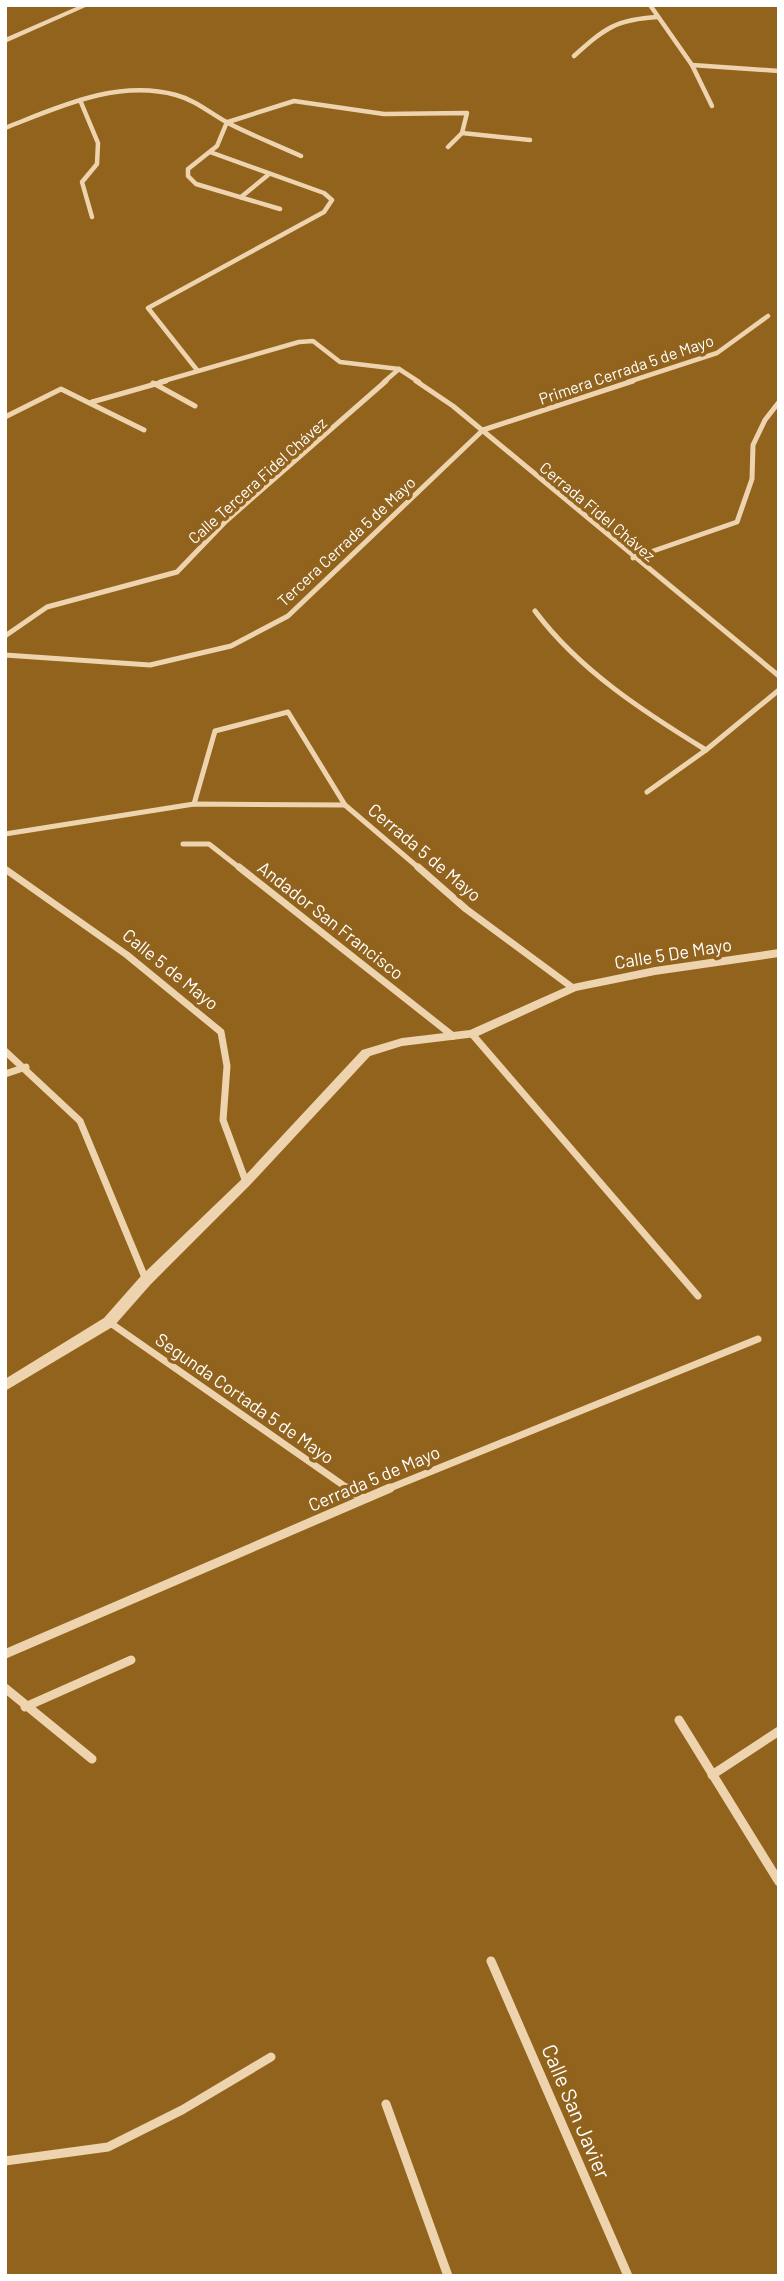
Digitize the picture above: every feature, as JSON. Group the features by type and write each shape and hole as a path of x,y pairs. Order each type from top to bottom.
{"street":[{"path":"7,39 87,5"},
{"path":"650,5 692,65 712,106"},
{"path":"574,55 611,23 624,18 658,17"},
{"path":"692,65 779,71"},
{"path":"5,128 80,100 108,93 173,94 201,105 227,122 301,156"},
{"path":"80,100 98,143 97,164 82,182 92,217"},
{"path":"280,209 195,184 188,176 188,169 216,146 227,122 294,102 384,114 467,113 462,133 448,147"},
{"path":"462,133 530,140"},
{"path":"197,370 148,308 324,212 332,200 324,193 210,152"},
{"path":"241,197 268,175"},
{"name":"Primera Cerrada 5 de Mayo","path":"483,430 717,352 768,316"},
{"path":"92,402 299,342 313,341 340,362 399,369"},
{"name":"Cerrada Fidel Chávez","path":"399,369 483,430 633,558 779,676"},
{"name":"Calle Tercera Fidel Chávez","path":"5,636 47,607 177,572 226,521 399,369"},
{"path":"153,383 195,406"},
{"path":"5,417 61,389 144,430"},
{"path":"633,558 737,522 752,479 753,445 765,420 779,402"},
{"name":"Tercera Cerrada 5 de Mayo","path":"5,655 150,666 231,646 288,616 483,430"},
{"path":"535,611 544,627 608,681 676,733 706,750"},
{"path":"647,792 706,750 779,690"},
{"name":"Cerrada 5 de Mayo","path":"194,803 215,732 288,712 345,805 466,909 573,988"},
{"path":"5,834 194,803 345,805"},
{"name":"Andador San Francisco","path":"183,844 209,844 453,1036"},
{"name":"Calle 5 de Mayo","path":"5,869 127,955 221,1032 227,1066 223,1120 246,1182"},
{"name":"Calle 5 De Mayo","path":"573,988 654,971 779,953"},
{"path":"5,1386 108,1322 146,1280 246,1182 366,1053 402,1042 472,1034 573,988"},
{"path":"472,1034 698,1296"},
{"path":"5,1051 26,1067 80,1121 146,1280"},
{"path":"5,1074 26,1067"},
{"name":"Segunda Cortada 5 de Mayo","path":"108,1322 363,1499"},
{"name":"Cerrada 5 de Mayo","path":"5,1654 363,1499 758,1339"},
{"path":"25,1707 131,1660"},
{"path":"5,1688 92,1759"},
{"path":"679,1720 779,1882"},
{"path":"712,1775 779,1731"},
{"name":"Calle San Javier","path":"491,1961 628,2276"},
{"path":"5,2161 108,2147 183,2110 271,2057"},
{"path":"386,2104 448,2276"}]}
